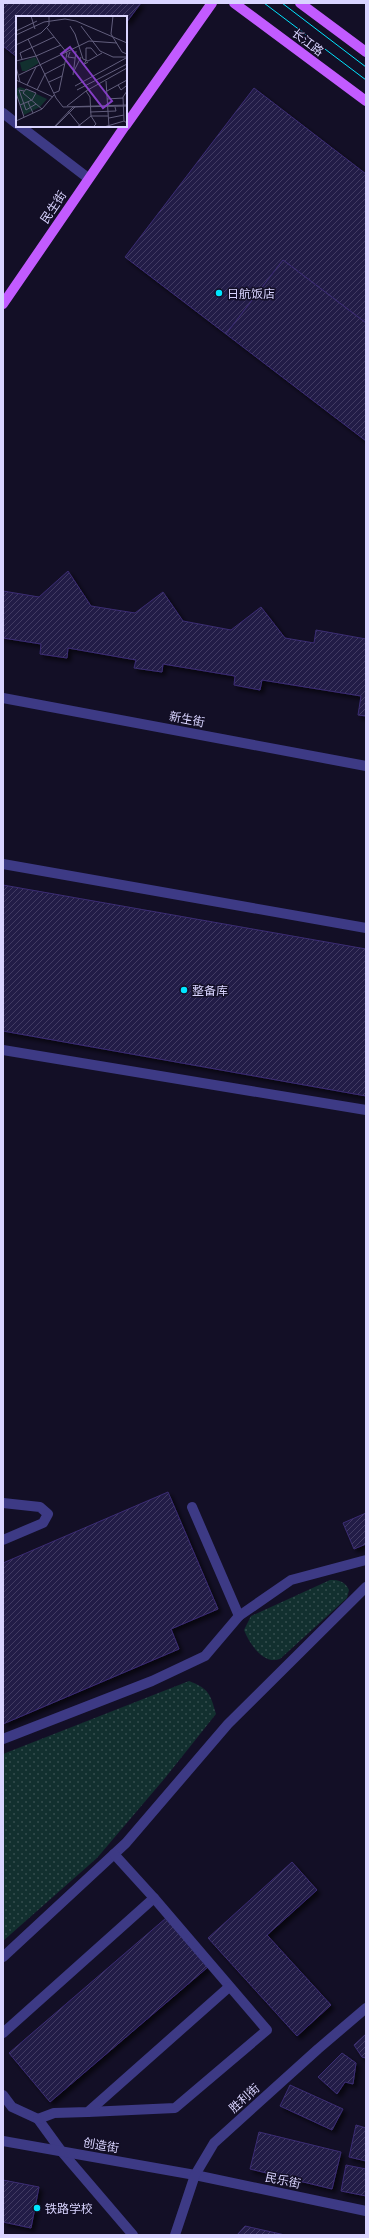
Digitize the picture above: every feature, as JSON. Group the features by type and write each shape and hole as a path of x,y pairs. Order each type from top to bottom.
{"main road":[{"name":"民生街","path":"127,125 212,3"},
{"name":"长江路","path":"234,3 366,101"},
{"path":"300,3 366,52"},
{"name":"民生街","path":"3,304 88,178 125,127"}],"street":[{"path":"3,113 16,123"},
{"path":"21,127 88,178"},
{"name":"新生街","path":"3,698 366,766"},
{"path":"3,864 366,928"},
{"path":"3,1050 366,1110"},
{"path":"3,1503 40,1508 48,1514 43,1524 3,1540"},
{"path":"192,1507 239,1616"},
{"path":"3,1739 152,1681 204,1656 239,1616 291,1580 366,1560"},
{"path":"3,1958 126,1843 228,1724 366,1587"},
{"path":"38,2119 54,2113 175,2108 267,2030 154,1898 114,1854"},
{"path":"3,2033 154,1898"},
{"path":"88,2112 229,1987"},
{"name":"胜利街","path":"175,2234 195,2175 214,2143 318,2049 366,2008"},
{"path":"3,2095 12,2107 38,2119 62,2152 133,2235"},
{"name":"创造街","path":"3,2142 195,2175"},
{"name":"民乐街","path":"195,2175 366,2211"}],"green space":[{"path":"330,1580 339,1581 346,1585 349,1590 347,1598 280,1659 268,1659 262,1656 249,1641 244,1630 251,1616"},
{"path":"189,1681 205,1689 210,1696 216,1714 165,1778 97,1858 3,1941 3,1754"}],"building":[{"path":"3,3 141,3 127,22 127,16 16,16 16,56 3,46"},
{"path":"254,88 366,174 366,323 283,260 226,334 125,257"},
{"path":"283,260 366,323 366,441 226,334"},
{"path":"68,571 91,606 135,613 163,592 183,621 231,630 261,607 285,638 314,643 316,630 366,639 366,716 358,715 361,696 262,680 260,690 234,685 235,676 163,664 162,672 134,668 136,660 68,648 67,658 40,654 41,644 3,638 3,591 39,597"},
{"name":"整备库","path":"3,885 366,949 366,1096 3,1031"},
{"path":"168,1492 218,1609 171,1629 179,1649 3,1724 3,1563"},
{"path":"366,1513 366,1544 354,1549 343,1523"},
{"path":"292,1862 317,1890 267,1935 331,2005 297,2036 208,1938"},
{"path":"166,1918 208,1967 50,2102 9,2053"},
{"path":"366,2034 366,2058 362,2057 354,2045"},
{"path":"342,2053 356,2063 353,2084 345,2082 337,2094 318,2077"},
{"path":"290,2085 343,2109 332,2130 280,2106"},
{"path":"356,2125 366,2128 366,2161 349,2157"},
{"path":"259,2132 341,2152 332,2189 250,2169"},
{"path":"346,2165 366,2169 366,2196 341,2191"},
{"path":"3,2180 39,2187 31,2228 3,2222"},
{"path":"245,2226 285,2235 237,2235"}],"tram line":[{"path":"264,3 366,80"},
{"path":"282,3 366,67"}],"place":[{"name":"日航饭店","path":"219,293"},
{"name":"整备库","path":"184,990"},
{"name":"铁路学校","path":"37,2208"}]}
